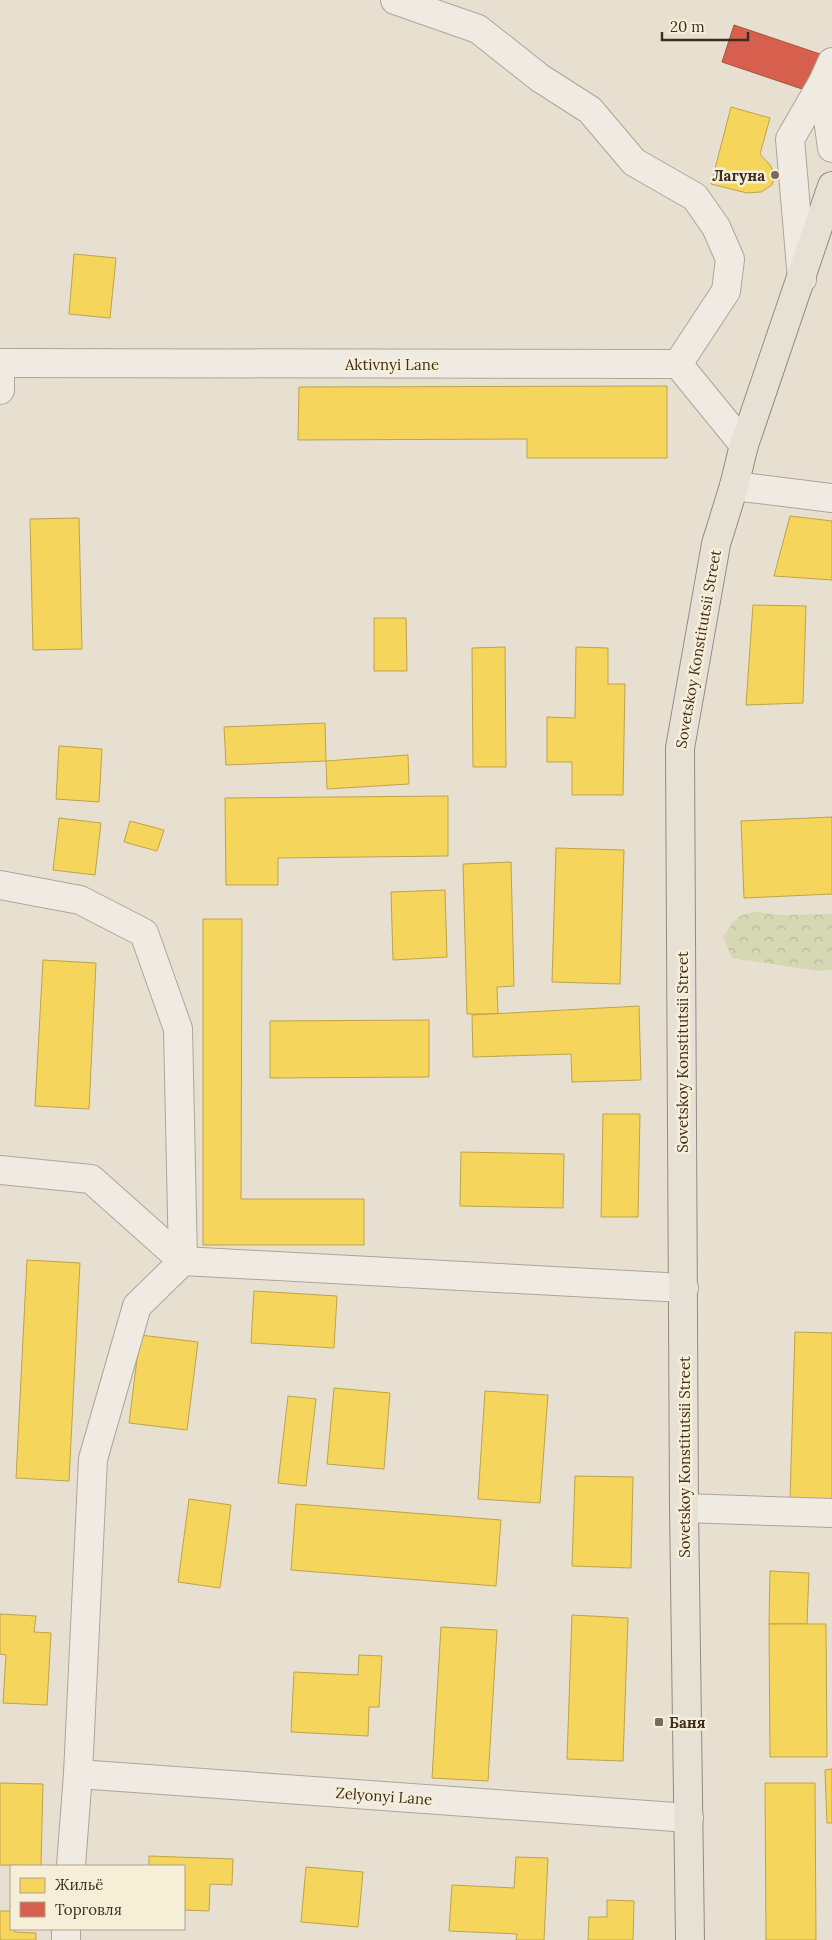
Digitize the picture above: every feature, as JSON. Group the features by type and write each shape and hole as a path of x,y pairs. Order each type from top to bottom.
{"main road":[{"name":"Sovetskoy Konstitutsii Street","path":"690,1940 684,1508 680,748 716,544 734,486 744,445 802,280 832,186"}],"street":[{"path":"395,0 478,29 540,78 590,110 634,162 695,197 716,227 730,259 726,291 678,364 744,445"},
{"path":"827,72 832,148"},
{"path":"802,280 790,140 827,72"},
{"path":"0,364 0,390"},
{"name":"Aktivnyi Lane","path":"0,364 678,364"},
{"path":"734,486 832,498"},
{"path":"0,885 80,900 144,933 178,1029 183,1261 137,1306 93,1459 78,1774 71,1865"},
{"path":"0,1170 91,1178 183,1261 684,1288"},
{"path":"684,1508 832,1513"},
{"name":"Zelyonyi Lane","path":"78,1774 689,1818"}],"green space":[{"path":"756,912 783,915 832,914 832,970 817,971 732,958 723,937 739,917"}],"building: Жильё":[{"path":"731,107 770,118 760,154 770,165 775,175 772,185 761,192 747,193 711,184"},
{"path":"74,254 116,258 110,318 69,314"},
{"path":"667,386 667,458 527,458 527,439 298,440 299,387"},
{"path":"790,516 832,521 832,580 774,576"},
{"path":"79,518 82,649 33,650 30,519"},
{"path":"753,605 806,606 803,703 746,705"},
{"path":"374,618 406,618 407,671 374,671"},
{"path":"505,647 506,767 473,767 472,648"},
{"path":"576,647 608,648 608,684 625,684 623,795 572,795 572,762 547,762 547,717 575,718"},
{"path":"325,723 326,761 226,765 224,727"},
{"path":"59,746 102,749 99,802 56,799"},
{"path":"408,755 409,784 327,789 326,761"},
{"path":"448,796 448,856 278,858 278,885 226,885 225,798"},
{"path":"832,817 832,894 744,898 741,821"},
{"path":"59,818 101,823 95,875 53,870"},
{"path":"130,821 164,830 157,851 124,842"},
{"path":"556,848 624,850 620,984 552,982"},
{"path":"511,862 514,986 497,987 498,1014 467,1014 463,864"},
{"path":"445,890 447,957 393,960 391,892"},
{"path":"203,919 242,919 241,1199 364,1199 364,1245 203,1245"},
{"path":"43,960 96,963 89,1109 35,1106"},
{"path":"639,1006 641,1080 572,1082 571,1054 473,1057 472,1015"},
{"path":"429,1020 429,1077 270,1078 270,1021"},
{"path":"603,1114 640,1114 638,1217 601,1217"},
{"path":"461,1152 564,1154 563,1208 460,1206"},
{"path":"27,1260 80,1263 69,1481 16,1478"},
{"path":"254,1291 337,1296 334,1348 251,1343"},
{"path":"795,1332 832,1333 832,1502 790,1500"},
{"path":"140,1335 198,1342 187,1430 129,1423"},
{"path":"334,1388 390,1393 384,1469 327,1464"},
{"path":"485,1391 548,1395 540,1503 478,1499"},
{"path":"288,1396 316,1399 306,1486 278,1483"},
{"path":"575,1476 633,1477 631,1568 572,1566"},
{"path":"189,1499 231,1505 220,1588 178,1582"},
{"path":"296,1504 501,1520 496,1586 291,1570"},
{"path":"770,1571 809,1573 807,1624 769,1624"},
{"path":"0,1614 36,1616 34,1632 51,1633 47,1705 3,1703 6,1655 0,1654"},
{"path":"572,1615 628,1618 623,1761 567,1759"},
{"path":"769,1624 826,1624 827,1757 770,1757"},
{"path":"441,1627 497,1630 488,1781 432,1778"},
{"path":"359,1655 382,1656 379,1707 369,1707 368,1736 291,1732 294,1672 358,1675"},
{"path":"832,1769 832,1823 827,1823 825,1770"},
{"path":"0,1783 43,1784 41,1865 0,1865"},
{"path":"765,1783 815,1783 816,1940 766,1940"},
{"path":"149,1856 233,1859 232,1885 210,1884 209,1911 185,1910 185,1865 149,1865"},
{"path":"516,1857 548,1858 544,1940 516,1940 517,1934 449,1931 452,1885 514,1888"},
{"path":"306,1867 363,1872 358,1927 301,1922"},
{"path":"607,1900 634,1901 633,1940 588,1940 589,1917 607,1917"},
{"path":"0,1911 10,1911 10,1930 36,1933 36,1940 0,1940"}],"building: Торговля":[{"path":"734,25 826,56 814,93 722,62"}],"place":[{"name":"Лагуна","path":"775,175"},
{"name":"Баня","path":"659,1722"}]}
